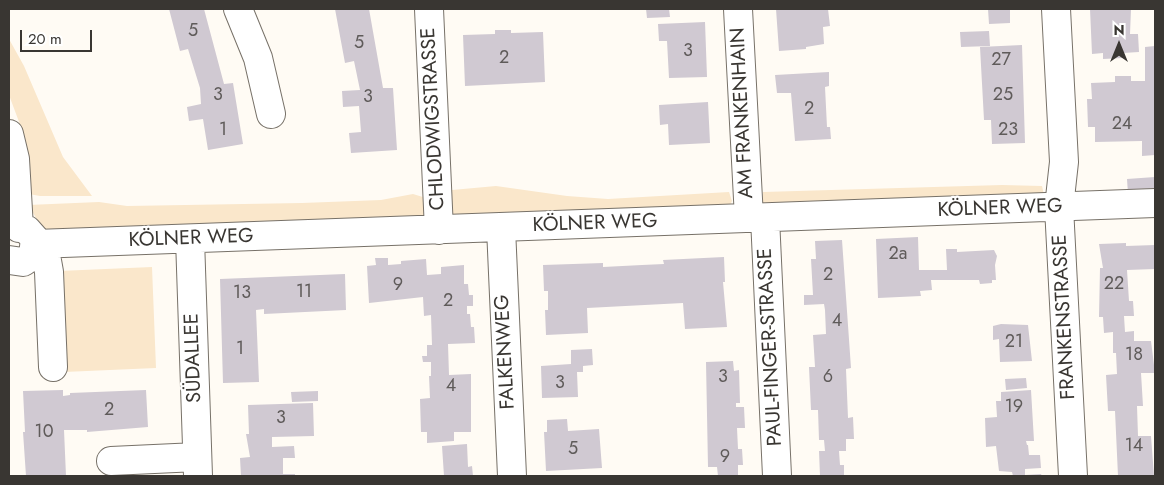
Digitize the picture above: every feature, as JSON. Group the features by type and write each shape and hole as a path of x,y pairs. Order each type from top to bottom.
{"street":[{"path":"238,9 258,58 271,114"},
{"name":"CHLODWIGSTRASSE","path":"429,9 439,230"},
{"name":"AM FRANKENHAIN","path":"738,9 757,218"},
{"name":"FRANKENSTRASSE","path":"1056,9 1064,162 1059,207 1073,476"},
{"path":"9,134 15,159 20,249 50,272 52,367"},
{"name":"KÖLNER WEG","path":"20,249 190,239 1155,203"},
{"name":"PAUL-FINGER-STRASSE","path":"757,218 777,476"},
{"name":"FALKENWEG","path":"501,228 512,476"},
{"name":"SÜDALLEE","path":"190,239 198,467"},
{"path":"111,461 198,467"}],"shaded area":[{"path":"9,39 24,66 63,157 92,196 40,196 29,194 25,138 9,95"},
{"path":"1002,185 1042,186 1044,195 762,206 763,192"},
{"path":"496,186 567,196 608,199 729,192 732,201 730,205 451,216 452,190"},
{"path":"413,194 426,198 428,215 357,221 45,232 28,205 99,202 127,206 302,203 381,200"},
{"path":"152,267 156,368 64,372 59,271"}],"building":[{"path":"169,9 204,9 224,84 233,83 243,144 208,150 203,119 189,121 187,107 201,104 200,88 188,49 180,51"},
{"path":"335,9 369,9 383,88 393,88 397,150 351,153 349,133 361,132 359,106 343,107 342,91 360,90 354,61 345,63"},
{"path":"646,9 669,9 670,17 647,18"},
{"path":"776,9 828,9 830,26 823,27 824,44 806,47 806,49 779,51"},
{"path":"988,9 1010,9 1010,23 989,24"},
{"path":"1090,9 1131,9 1130,34 1138,34 1139,52 1123,53 1123,58 1103,59 1103,53 1092,54"},
{"path":"705,22 707,77 669,78 667,41 659,41 658,24"},
{"path":"495,30 511,30 511,33 543,32 545,82 465,86 463,35 495,34"},
{"path":"989,31 990,46 961,47 960,32"},
{"path":"1022,45 1025,143 992,144 991,120 984,120 980,47"},
{"path":"1155,46 1155,155 1142,156 1142,141 1095,142 1095,127 1088,127 1087,99 1092,99 1091,83 1115,82 1115,76 1131,76 1131,81 1145,81 1145,47"},
{"path":"829,72 829,86 825,87 827,127 830,127 831,139 795,141 791,93 777,93 775,75"},
{"path":"708,102 710,143 669,145 668,124 660,125 659,105"},
{"path":"1155,177 1155,193 1128,194 1127,179"},
{"path":"918,237 919,270 947,270 946,249 957,249 957,252 994,250 997,256 995,265 996,280 992,280 992,283 980,284 979,280 931,280 932,290 920,291 921,296 878,298 876,239"},
{"path":"842,240 851,368 846,369 848,418 853,417 854,439 846,439 846,451 839,451 840,465 844,465 844,476 820,476 819,451 825,451 824,440 819,440 818,410 811,410 809,367 815,367 813,335 826,334 825,310 824,304 804,305 804,295 813,295 811,259 816,259 815,241"},
{"path":"1126,243 1126,246 1155,245 1155,269 1127,270 1129,301 1133,301 1134,316 1124,316 1125,332 1134,331 1134,341 1151,341 1155,373 1141,373 1143,406 1137,406 1138,436 1151,436 1154,476 1118,476 1115,411 1108,411 1106,375 1117,374 1116,353 1113,353 1113,332 1104,333 1103,317 1099,317 1100,268 1103,268 1099,244"},
{"path":"724,257 725,282 723,282 727,327 685,329 683,303 587,308 588,333 546,335 545,310 548,310 548,291 544,291 543,265 603,263 603,267 664,264 663,260"},
{"path":"375,258 388,258 388,265 401,264 401,261 426,259 427,275 441,274 441,267 464,265 464,284 468,284 469,295 473,295 473,306 467,306 467,314 470,314 471,327 474,327 475,343 448,344 449,375 471,374 471,432 454,432 454,441 427,443 427,432 421,432 420,399 430,398 429,376 431,376 431,362 423,362 422,356 427,356 427,345 432,345 431,315 424,316 423,297 369,303 367,266 376,265"},
{"path":"345,274 346,310 264,314 264,309 256,310 259,382 223,383 220,279"},
{"path":"1001,324 1028,325 1032,361 1000,362 999,339 993,340 993,326"},
{"path":"592,349 593,365 583,366 583,372 577,372 578,397 542,398 541,366 571,364 571,350"},
{"path":"733,361 734,371 739,370 740,403 736,403 736,407 744,407 745,428 737,428 738,449 742,449 743,465 738,465 738,476 718,476 717,467 708,467 706,362"},
{"path":"1026,378 1027,388 1006,390 1005,379"},
{"path":"63,390 63,396 70,395 70,393 146,390 148,427 87,432 87,430 64,430 66,476 26,476 23,391"},
{"path":"1031,390 1034,441 1026,441 1029,455 1040,455 1041,468 1025,469 1025,475 1041,474 1042,476 1013,476 1012,472 999,471 996,446 986,447 985,418 997,417 996,401 1001,401 1001,392"},
{"path":"318,391 318,401 292,402 291,392"},
{"path":"313,403 314,436 272,437 272,447 294,446 295,458 283,458 283,474 295,474 295,476 241,476 240,458 250,457 246,434 249,434 248,405"},
{"path":"567,419 568,431 599,429 602,468 546,471 544,432 547,432 547,420"},
{"path":"467,444 468,467 472,466 473,476 444,476 442,446"}]}
